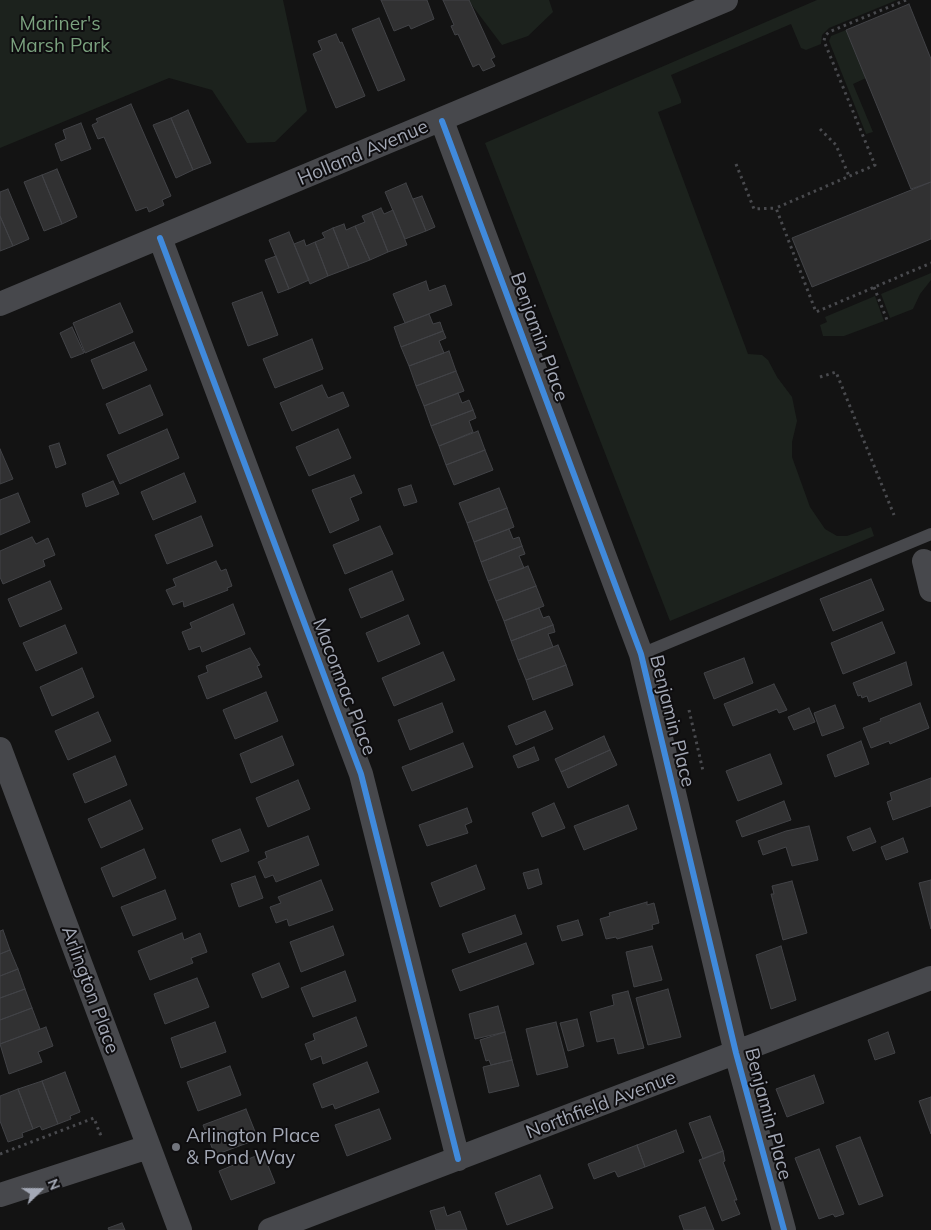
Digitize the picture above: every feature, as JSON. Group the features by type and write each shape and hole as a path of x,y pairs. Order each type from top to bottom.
{"street":[{"name":"Holland Avenue","path":"0,304 442,121 726,0"},
{"name":"Benjamin Place","path":"442,121 641,654 736,1053 784,1230"},
{"name":"Macormac Place","path":"160,238 361,774 458,1159"},
{"path":"924,561 931,590"},
{"name":"Arlington Place","path":"0,749 180,1230"},
{"name":"Northfield Avenue","path":"270,1230 931,978"},
{"path":"0,1195 148,1148"}],"lane":[{"path":"641,654 931,534"}],"path":[{"path":"736,164 754,209 776,208 875,165 824,41 825,36 829,32 906,0"},
{"path":"820,129 836,145 849,176"},
{"path":"776,208 816,312 931,263"},
{"path":"874,287 887,320"},
{"path":"820,377 836,372 894,515"},
{"path":"688,710 703,772"},
{"path":"0,1154 94,1118 100,1134 108,1132"}],"green space":[{"name":"Mariner's Marsh Park","path":"0,0 283,0 307,111 275,142 247,143 212,90 169,78 0,148"},
{"path":"468,0 549,0 553,12 528,36 502,45"},
{"path":"817,0 897,0 829,28 822,35 821,44 806,50 801,48 791,24 671,75 681,103 658,112 748,354 762,355 768,360 777,377 792,397 797,421 792,442 792,457 810,507 825,529 837,536 847,536 871,527 874,536 670,621 485,143"},
{"path":"846,30 866,78 853,84 873,132 866,134 829,41 831,36"},
{"path":"931,273 931,280 920,294 913,309 890,318 881,294"},
{"path":"875,296 884,321 844,336 823,336 820,325 827,322 825,317"}],"building":[{"path":"381,0 427,0 434,19 411,29 409,25 394,31"},
{"path":"443,0 469,0 495,57 491,59 495,66 483,71 479,64 473,67 458,34 455,35 451,26 454,25"},
{"path":"909,4 931,59 931,182 911,189 846,30"},
{"path":"379,18 405,80 378,91 352,29"},
{"path":"336,34 340,43 342,42 365,96 336,108 313,54 322,50 318,41"},
{"path":"131,104 171,196 162,200 164,205 149,212 147,207 136,211 104,137 98,139 92,125 98,122 96,119"},
{"path":"188,110 211,163 193,170 171,118"},
{"path":"171,118 193,170 176,178 153,125"},
{"path":"81,123 91,149 61,161 55,144 66,139 63,130"},
{"path":"57,169 77,217 62,224 42,175"},
{"path":"42,175 62,224 44,231 24,182"},
{"path":"931,182 931,239 812,287 792,238"},
{"path":"406,183 426,231 405,239 385,192"},
{"path":"8,189 29,239 13,246 0,216 0,192"},
{"path":"422,196 435,227 426,231 413,199"},
{"path":"381,208 384,214 393,210 407,245 388,252 372,212"},
{"path":"372,212 388,252 370,260 355,226 365,222 362,216"},
{"path":"0,216 13,246 0,251"},
{"path":"344,224 346,230 355,226 370,260 349,268 333,228"},
{"path":"333,228 349,268 328,276 315,242 325,238 322,233"},
{"path":"289,232 309,280 289,289 269,240"},
{"path":"304,240 306,246 315,242 328,276 310,284 294,244"},
{"path":"276,256 289,289 278,293 265,260"},
{"path":"426,281 429,291 445,285 452,305 405,323 393,294"},
{"path":"262,292 278,335 248,346 232,303"},
{"path":"120,303 133,332 85,353 73,323"},
{"path":"429,314 433,324 440,322 443,331 401,347 394,327"},
{"path":"72,327 84,353 71,358 60,333"},
{"path":"443,331 446,338 439,341 444,353 409,366 401,347"},
{"path":"312,339 323,369 275,388 263,359"},
{"path":"134,342 147,370 103,389 91,360"},
{"path":"449,351 456,371 416,386 409,366"},
{"path":"456,371 464,391 424,406 416,386"},
{"path":"150,385 163,415 119,434 106,404"},
{"path":"322,385 328,398 343,392 349,406 292,431 280,403"},
{"path":"458,393 462,403 469,400 473,410 431,426 424,406"},
{"path":"473,410 476,418 469,421 473,432 439,446 431,426"},
{"path":"167,429 179,458 120,484 107,455"},
{"path":"338,429 351,458 309,476 296,447"},
{"path":"478,431 485,450 446,465 439,446"},
{"path":"59,443 66,464 56,468 49,446"},
{"path":"0,449 13,479 0,484"},
{"path":"485,450 493,470 454,485 446,465"},
{"path":"184,473 196,502 153,520 141,492"},
{"path":"354,475 362,493 350,498 359,520 330,533 312,490"},
{"path":"113,481 119,494 86,507 82,494"},
{"path":"411,485 417,502 404,506 398,489"},
{"path":"499,488 507,508 467,523 459,503"},
{"path":"18,493 30,522 0,535 0,500"},
{"path":"507,508 514,527 474,542 467,523"},
{"path":"201,516 213,546 167,564 155,535"},
{"path":"380,526 393,554 345,574 333,545"},
{"path":"509,529 513,539 519,537 522,546 481,562 474,542"},
{"path":"32,537 36,544 48,538 55,555 43,560 45,566 3,584 0,577 0,551"},
{"path":"522,546 525,554 519,556 524,568 488,581 481,562"},
{"path":"216,561 221,571 226,569 232,586 227,588 228,590 184,607 183,601 173,605 166,590 176,586 173,579"},
{"path":"528,566 536,586 496,601 488,581"},
{"path":"392,571 404,600 361,618 349,589"},
{"path":"871,579 884,610 833,631 820,599"},
{"path":"50,581 62,609 20,627 8,599"},
{"path":"536,586 544,606 504,621 496,601"},
{"path":"233,604 245,634 202,652 200,646 189,650 182,632 192,628 190,623"},
{"path":"539,608 543,618 549,616 553,625 511,641 504,621"},
{"path":"408,615 420,644 378,662 366,633"},
{"path":"882,622 895,653 843,674 831,643"},
{"path":"65,625 77,653 36,671 23,643"},
{"path":"553,625 555,632 548,634 553,647 518,660 511,641"},
{"path":"558,645 566,665 526,680 518,660"},
{"path":"250,648 260,665 257,666 262,677 207,699 198,676 208,672 206,666"},
{"path":"443,652 455,680 394,706 382,678"},
{"path":"744,658 753,683 714,699 704,673"},
{"path":"906,662 912,685 869,702 867,696 862,698 861,695 858,696 853,683"},
{"path":"566,665 573,685 533,700 526,680"},
{"path":"82,668 94,697 52,716 40,687"},
{"path":"774,684 787,710 779,713 777,709 733,726 724,704"},
{"path":"266,692 278,721 235,739 223,710"},
{"path":"442,703 453,732 410,750 398,720"},
{"path":"920,703 929,728 890,744 889,741 871,748 863,728"},
{"path":"835,705 844,728 822,736 814,713"},
{"path":"809,708 815,722 794,730 788,717"},
{"path":"545,711 553,729 516,745 508,726"},
{"path":"98,712 111,741 68,760 55,731"},
{"path":"282,736 294,765 251,783 240,754"},
{"path":"604,736 610,750 561,772 555,759"},
{"path":"861,741 869,764 835,777 827,755"},
{"path":"463,743 473,767 412,791 402,767"},
{"path":"534,747 539,760 518,768 513,756"},
{"path":"610,750 617,765 568,788 561,772"},
{"path":"770,754 782,784 738,801 726,771"},
{"path":"115,756 127,785 85,803 73,774"},
{"path":"931,778 931,806 893,820 887,802 892,800 890,793"},
{"path":"298,780 310,809 268,827 256,798"},
{"path":"130,800 143,829 101,848 88,819"},
{"path":"784,801 791,820 742,837 736,821"},
{"path":"554,803 565,828 542,837 532,813"},
{"path":"628,805 637,829 584,850 574,826"},
{"path":"467,808 472,822 465,825 468,833 427,846 419,825"},
{"path":"809,826 818,860 792,866 786,847 763,855 758,841 786,831"},
{"path":"870,828 876,842 853,851 847,837"},
{"path":"240,829 249,851 221,862 212,840"},
{"path":"308,836 319,865 276,882 273,875 265,878 258,862 267,858 265,852"},
{"path":"903,838 908,852 886,860 881,847"},
{"path":"144,849 156,878 113,897 101,868"},
{"path":"476,865 485,889 440,907 431,883"},
{"path":"538,869 542,884 528,889 523,873"},
{"path":"255,876 263,898 239,907 231,884"},
{"path":"321,880 333,910 289,926 287,919 276,923 270,907 281,903 278,897"},
{"path":"931,880 931,929 919,883"},
{"path":"792,881 807,933 783,940 771,894 774,894 772,886"},
{"path":"165,890 176,919 133,936 121,907"},
{"path":"647,902 647,905 654,903 659,923 652,925 653,929 617,939 616,937 606,939 600,919 610,916 609,913"},
{"path":"515,915 522,934 469,953 462,934"},
{"path":"578,920 583,935 562,941 557,926"},
{"path":"333,926 344,955 301,972 290,942"},
{"path":"3,930 10,950 0,954 0,931"},
{"path":"182,933 184,940 200,933 207,952 191,958 193,963 150,980 138,951"},
{"path":"526,943 534,964 460,991 452,970"},
{"path":"652,946 662,980 634,987 626,952"},
{"path":"781,946 796,1000 771,1009 756,955"},
{"path":"10,950 18,969 0,976 0,954"},
{"path":"279,963 289,987 262,998 252,974"},
{"path":"18,969 25,989 0,998 0,976"},
{"path":"345,971 356,1001 313,1017 301,988"},
{"path":"197,978 209,1007 165,1024 154,994"},
{"path":"25,989 32,1008 0,1020 0,998"},
{"path":"668,989 681,1037 648,1045 636,998"},
{"path":"628,991 644,1048 618,1054 614,1038 597,1042 590,1012 614,1005 612,995"},
{"path":"498,1006 505,1032 475,1039 469,1014"},
{"path":"32,1008 40,1029 0,1044 0,1020"},
{"path":"356,1017 367,1046 323,1064 321,1056 311,1060 305,1044 315,1040 313,1034"},
{"path":"577,1019 584,1046 568,1051 560,1023"},
{"path":"215,1022 226,1052 181,1068 171,1038"},
{"path":"556,1022 568,1067 537,1075 526,1029"},
{"path":"46,1027 53,1046 38,1052 42,1062 9,1074 0,1044"},
{"path":"505,1032 512,1060 491,1065 489,1060 486,1061 480,1040"},
{"path":"888,1032 895,1053 875,1060 868,1040"},
{"path":"512,1060 519,1086 489,1093 483,1067"},
{"path":"367,1062 379,1092 335,1109 333,1104 322,1108 313,1084"},
{"path":"230,1066 241,1095 198,1111 187,1082"},
{"path":"65,1072 80,1112 70,1116 71,1119 58,1124 42,1081"},
{"path":"814,1075 824,1103 787,1117 776,1089"},
{"path":"42,1081 58,1124 42,1130 40,1126 33,1129 18,1089"},
{"path":"18,1089 33,1129 22,1133 23,1137 8,1142 0,1121 0,1096"},
{"path":"931,1097 931,1134 919,1101"},
{"path":"246,1109 258,1139 215,1155 203,1125"},
{"path":"379,1109 391,1139 347,1156 335,1125"},
{"path":"710,1116 723,1151 703,1159 689,1123"},
{"path":"676,1130 684,1152 645,1167 637,1145"},
{"path":"860,1137 883,1196 859,1205 836,1146"},
{"path":"637,1145 645,1167 618,1177 615,1171 594,1179 588,1164"},
{"path":"819,1149 844,1214 835,1217 833,1214 819,1219 795,1158"},
{"path":"723,1151 725,1161 723,1162 740,1214 722,1221 699,1160"},
{"path":"263,1153 275,1183 231,1200 219,1171"},
{"path":"540,1175 553,1208 507,1225 495,1193"},
{"path":"444,1207 447,1216 460,1211 467,1230 436,1230 430,1211"},
{"path":"705,1207 714,1230 684,1230 679,1216"},
{"path":"122,1223 125,1230 109,1230 108,1228"}],"cycle path":[{"path":"442,121 641,654 736,1053 784,1230"},
{"path":"160,238 361,774 458,1159"}],"place":[{"name":"Arlington Place & Pond Way","path":"176,1147"}]}
